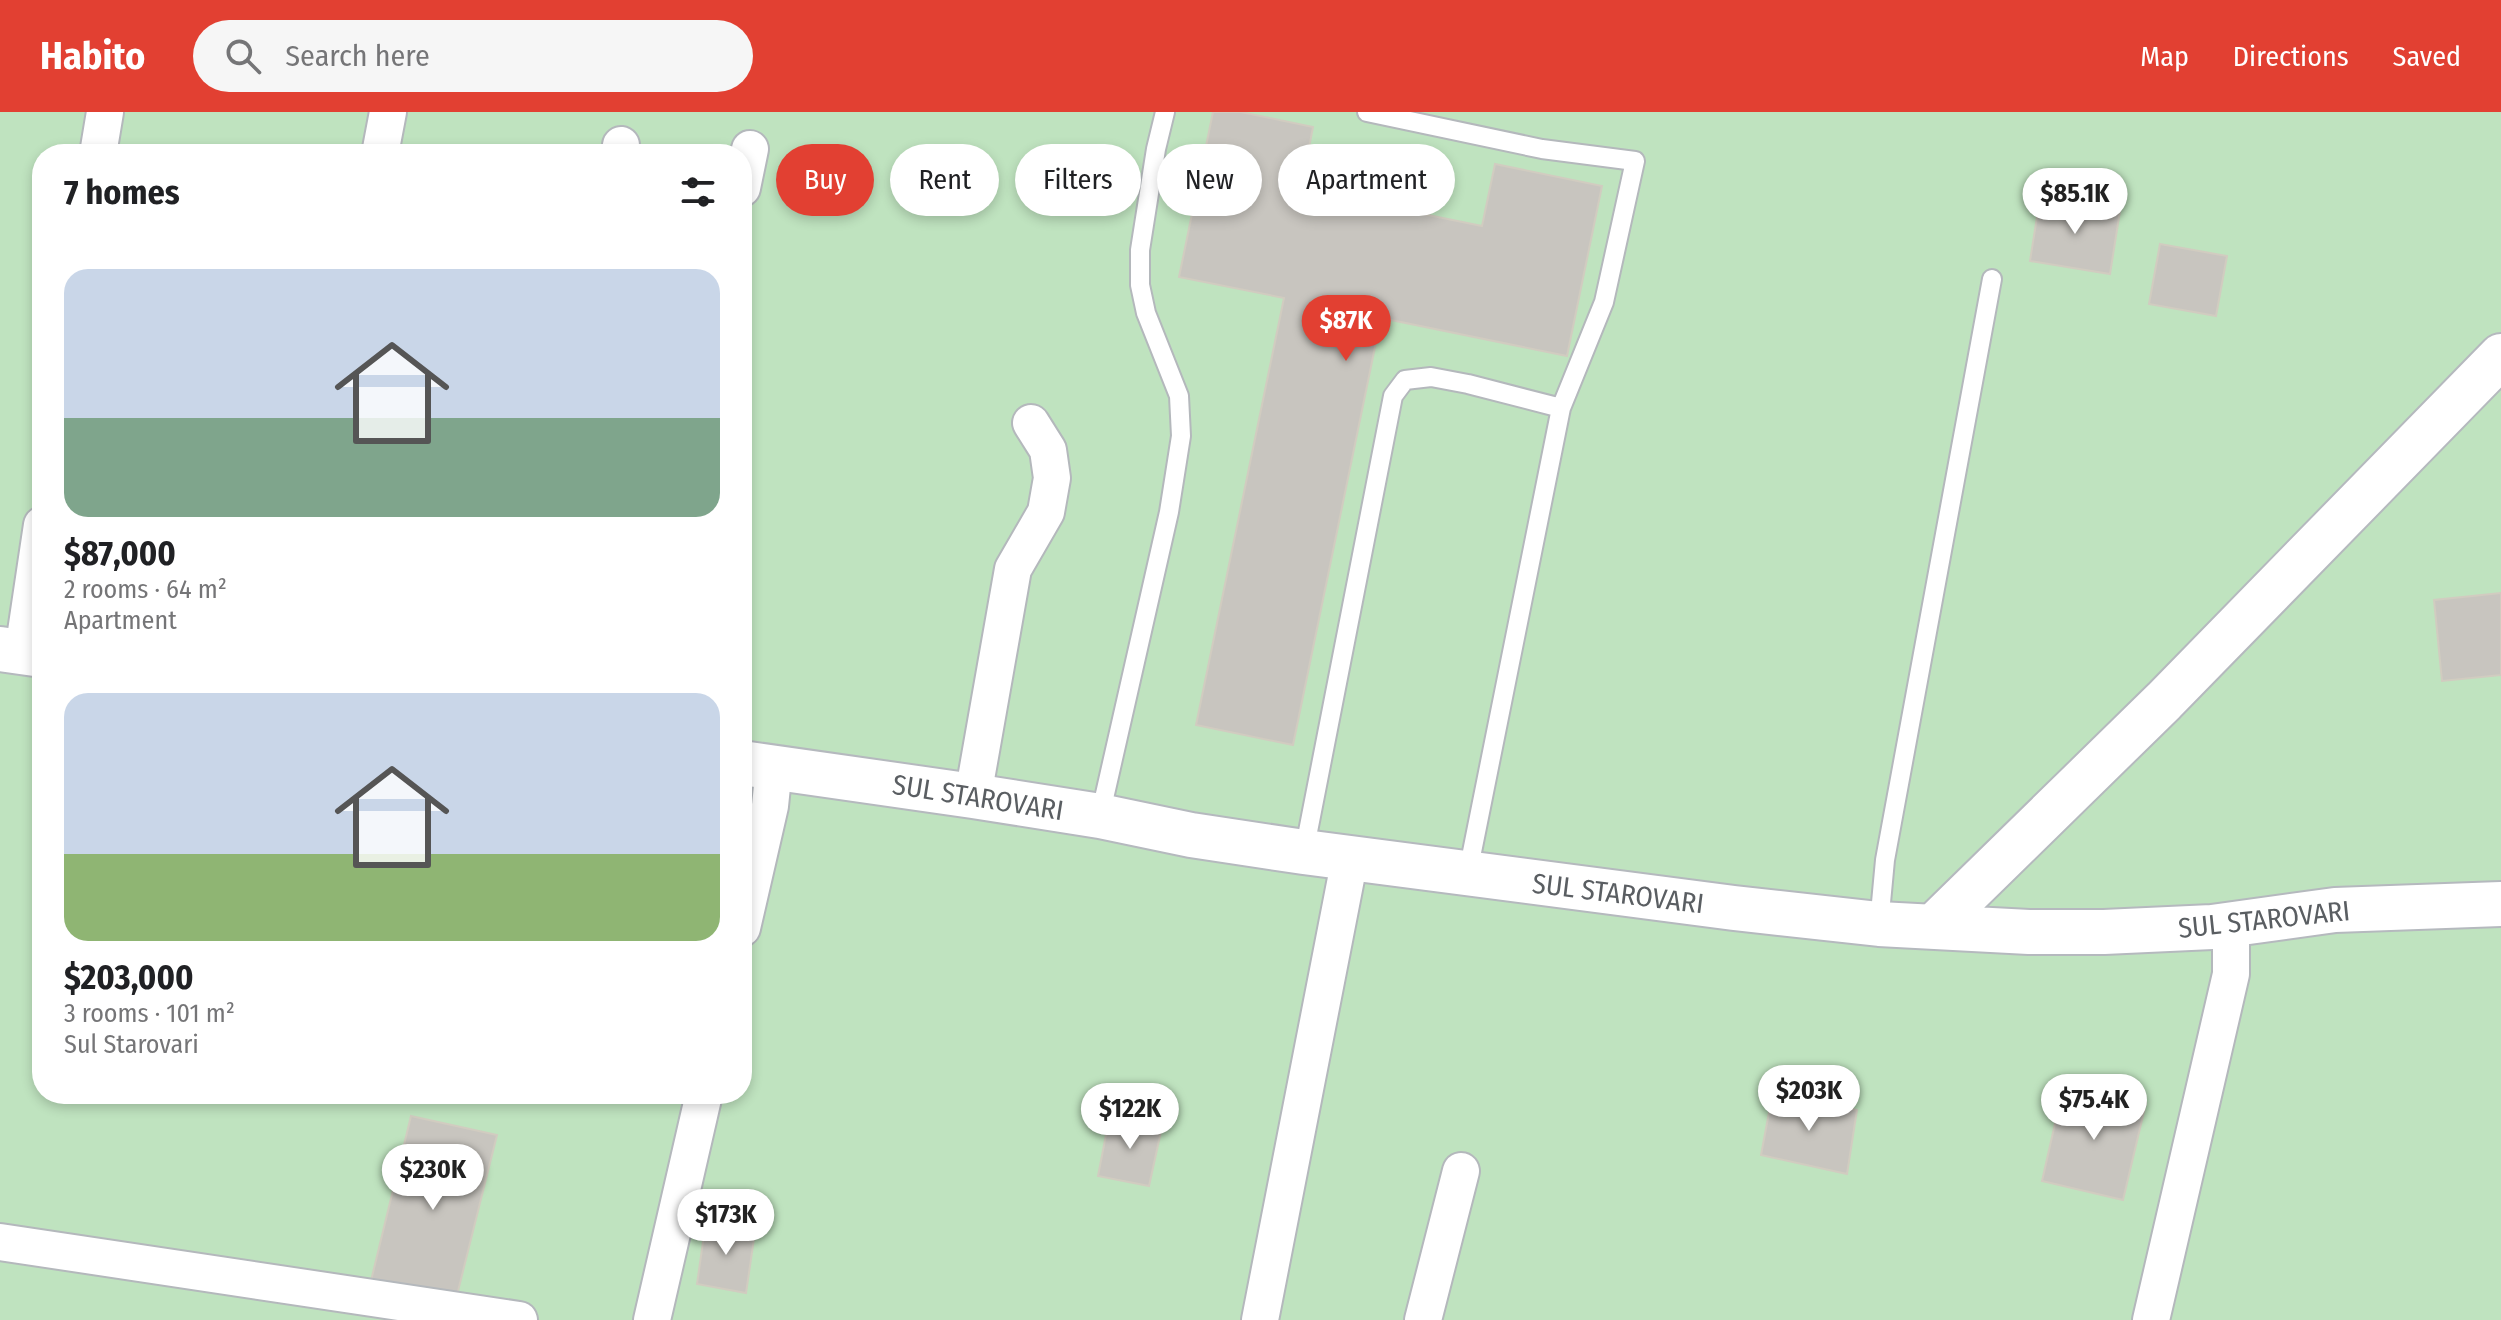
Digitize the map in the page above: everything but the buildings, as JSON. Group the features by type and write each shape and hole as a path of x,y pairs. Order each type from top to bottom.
{"main road":[{"path":"1934,926 2164,701 2501,356"},
{"name":"SUL STAROVARI","path":"758,765 1100,816 1191,835 1304,852 1879,924 2029,932 2104,932 2231,925 2335,910 2501,904"}],"street":[{"path":"100,144 105,112"},
{"path":"382,144 388,112"},
{"path":"973,796 1013,569 1046,512 1052,478 1048,450 1031,423"},
{"path":"22,652 32,588"},
{"path":"752,884 770,806 758,765"},
{"path":"1260,1320 1350,858"},
{"path":"2151,1320 2231,974 2231,925"},
{"path":"652,1320 702,1104"},
{"path":"1423,1320 1461,1171"},
{"path":"0,1242 519,1320"}],"lane":[{"path":"1100,816 1169,512 1181,436 1179,396 1146,313 1140,285 1140,250 1165,112"},
{"path":"1367,112 1542,149 1635,161 1604,302 1561,408 1467,873"},
{"path":"1879,924 1885,860 1992,279"},
{"path":"1304,852 1393,396 1405,380 1431,377 1561,408"}],"green space":[{"path":"0,112 2501,112 2501,1320 0,1320"}]}
